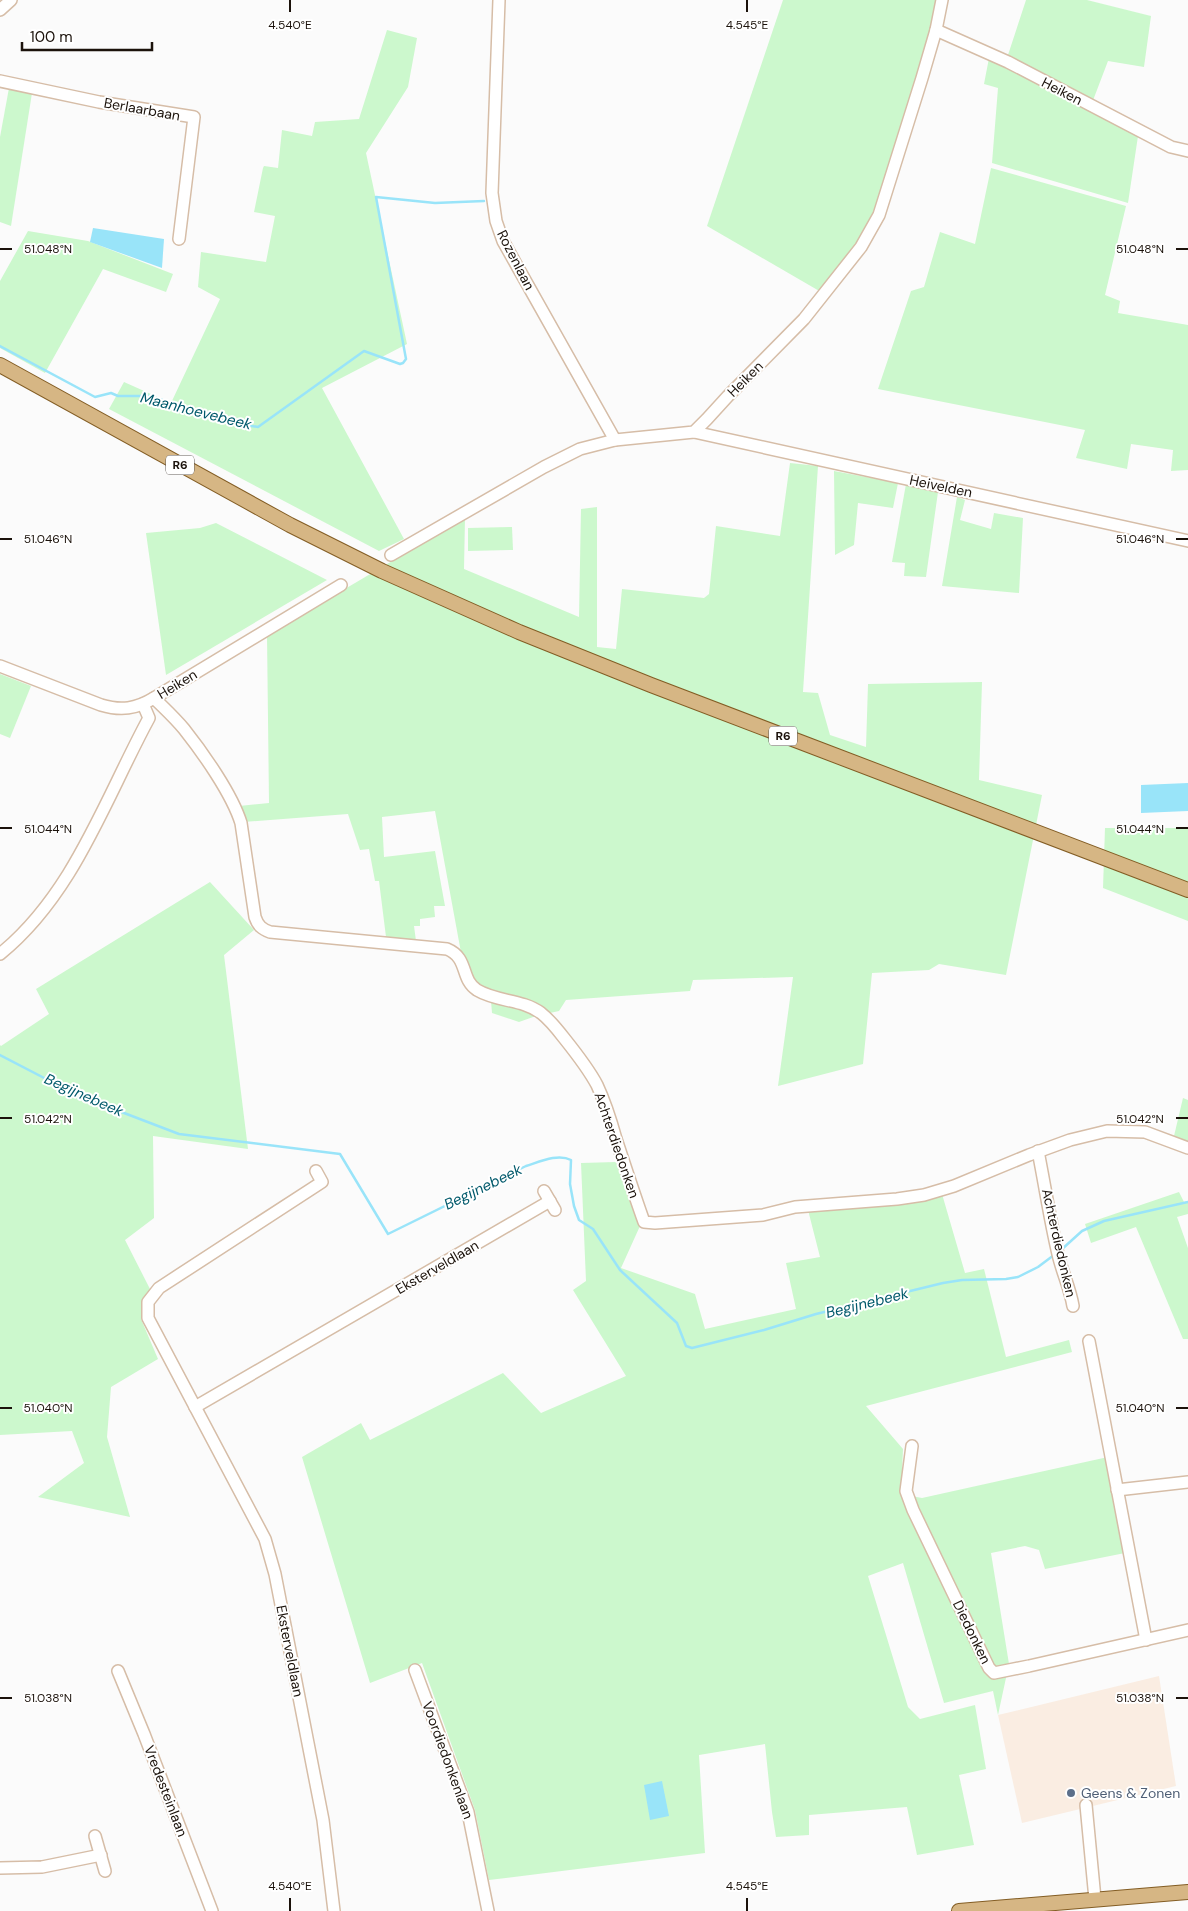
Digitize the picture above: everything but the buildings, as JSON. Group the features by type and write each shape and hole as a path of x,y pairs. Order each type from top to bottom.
{"main road":[{"name":"R6","path":"0,365 244,501 382,571 519,632 651,685 1188,890"},
{"path":"959,1911 1188,1892"}],"street":[{"path":"0,10 11,0"},
{"name":"Rozenlaan","path":"500,0 492,193 496,221 503,242 615,440"},
{"name":"Heiken","path":"694,432 804,319 861,247 879,215 886,196 936,30 942,0"},
{"name":"Heiken","path":"936,30 1008,62 1171,147 1188,151"},
{"name":"Berlaarbaan","path":"0,81 98,102 194,117 179,238"},
{"path":"391,554 580,449 615,440 694,432"},
{"name":"Heivelden","path":"694,432 1188,541"},
{"name":"Heiken","path":"0,666 113,709 126,709 143,704 154,698 341,585"},
{"name":"Achterdiedonken","path":"154,698 183,728 238,811 242,823 257,924 262,929 270,932 447,949 455,952 461,958 468,980 475,989 488,996 527,1006 540,1013 551,1022 574,1050 597,1087 607,1109 644,1222 654,1223 763,1214 795,1207 924,1195 954,1186 1038,1152 1107,1131 1129,1130 1160,1136 1188,1148"},
{"path":"0,954 39,916 64,882 78,858 149,718 143,704"},
{"name":"Achterdiedonken","path":"1038,1152 1054,1239 1074,1306"},
{"name":"Eksterveldlaan","path":"316,1171 322,1182 159,1288 148,1302 148,1318 268,1548 275,1574 323,1820 334,1911"},
{"name":"Eksterveldlaan","path":"194,1408 552,1206 544,1191"},
{"path":"1088,1341 1146,1640"},
{"name":"Diedonken","path":"912,1446 906,1491 913,1510 989,1668 994,1673 1188,1630"},
{"path":"1117,1490 1188,1482"},
{"name":"Voordiedonkenlaan","path":"415,1670 468,1812 488,1911"},
{"name":"Vredesteinlaan","path":"118,1671 212,1911"},
{"path":"1086,1805 1095,1900"},
{"path":"95,1836 105,1871"},
{"path":"0,1868 42,1867 101,1855"}],"shaded area":[{"path":"1159,1676 1176,1786 1022,1823 998,1715"}],"green space":[{"path":"783,0 937,0 932,29 878,213 821,292 707,226"},
{"path":"1026,0 1087,0 1151,16 1144,67 1108,61 1092,103 1007,58"},
{"path":"387,30 417,38 408,87 366,153 407,344 322,388 404,539 379,551 109,409 124,382 171,403 220,299 198,287 201,252 266,262 275,216 254,212 264,166 278,168 282,130 312,136 315,122 359,119"},
{"path":"989,58 1138,136 1128,203 992,163 998,88 984,84"},
{"path":"9,88 32,93 11,226 0,222 0,137"},
{"path":"991,168 1126,206 1105,295 1120,301 1118,313 1188,325 1188,470 1171,471 1173,450 1131,444 1127,469 1076,458 1085,430 878,389 911,291 924,287 940,232 975,244"},
{"path":"28,231 88,241 173,274 166,292 103,269 45,373 0,348 0,281"},
{"path":"790,463 818,466 803,692 818,693 830,735 866,747 868,684 982,682 979,780 1042,795 1006,975 939,964 929,970 872,973 863,1064 778,1086 793,977 693,980 690,991 566,1000 559,1011 519,1022 492,1013 491,1001 465,987 462,958 435,811 382,817 384,857 435,851 445,906 434,906 435,917 420,919 420,926 414,926 416,941 386,937 379,881 375,881 369,849 360,850 348,814 243,822 239,806 269,803 267,635 465,518 464,569 579,617 581,509 597,507 597,647 616,649 622,589 704,598 709,594 716,526 780,536"},
{"path":"834,471 898,483 893,508 858,503 854,545 835,555"},
{"path":"906,484 938,492 926,577 904,576 905,563 892,562"},
{"path":"957,497 965,500 960,520 991,529 994,513 1023,518 1019,593 942,586"},
{"path":"216,523 327,580 166,675 146,533 200,528"},
{"path":"512,527 513,550 468,551 468,528"},
{"path":"0,674 31,686 10,738 0,734"},
{"path":"1105,828 1188,828 1188,921 1103,888"},
{"path":"210,882 254,930 224,955 248,1149 153,1136 154,1218 125,1240 150,1289 141,1304 141,1319 158,1359 111,1387 107,1437 130,1517 38,1497 84,1463 72,1431 0,1435 0,1045 49,1014 36,989"},
{"path":"1183,1098 1188,1100 1188,1142 1174,1136"},
{"path":"616,1162 640,1226 621,1268 695,1294 705,1329 796,1309 786,1263 820,1257 808,1210 942,1194 965,1273 984,1269 1006,1357 1069,1340 1072,1352 866,1406 903,1449 901,1494 922,1498 1108,1457 1125,1553 1045,1569 1039,1550 1025,1546 991,1553 1009,1664 998,1715 993,1691 944,1703 903,1563 868,1576 908,1707 920,1719 975,1705 986,1769 959,1775 974,1845 917,1855 907,1807 809,1815 809,1835 776,1837 765,1744 699,1755 705,1853 489,1880 475,1810 422,1663 370,1683 302,1457 361,1423 370,1440 503,1373 541,1413 626,1376 573,1290 586,1281 581,1163"},
{"path":"1179,1192 1184,1202 1188,1201 1188,1214 1177,1217 1188,1248 1188,1339 1183,1339 1136,1227 1091,1243 1085,1224"}],"water":[{"path":"93,228 164,239 162,268 90,242"},
{"path":"1188,783 1188,811 1141,813 1141,785"},
{"path":"662,1781 669,1816 650,1820 644,1785"}],"waterway":[{"name":"Maanhoevebeek","path":"0,346 95,397 111,393 118,396 150,396 228,422 258,427 364,351 400,364 406,359 376,197 435,203 484,201"},
{"name":"Begijnebeek","path":"0,1055 77,1095 179,1134 340,1154 388,1234 526,1166 560,1157 571,1160 570,1184 579,1220 593,1229 620,1270 677,1323 686,1346 692,1348 764,1330 816,1314 943,1283 1018,1277 1038,1267 1054,1255"},
{"name":"Begijnebeek","path":"1061,1250 1082,1231 1104,1221 1188,1202"}],"place":[{"name":"Geens & Zonen","path":"1071,1793"}]}
